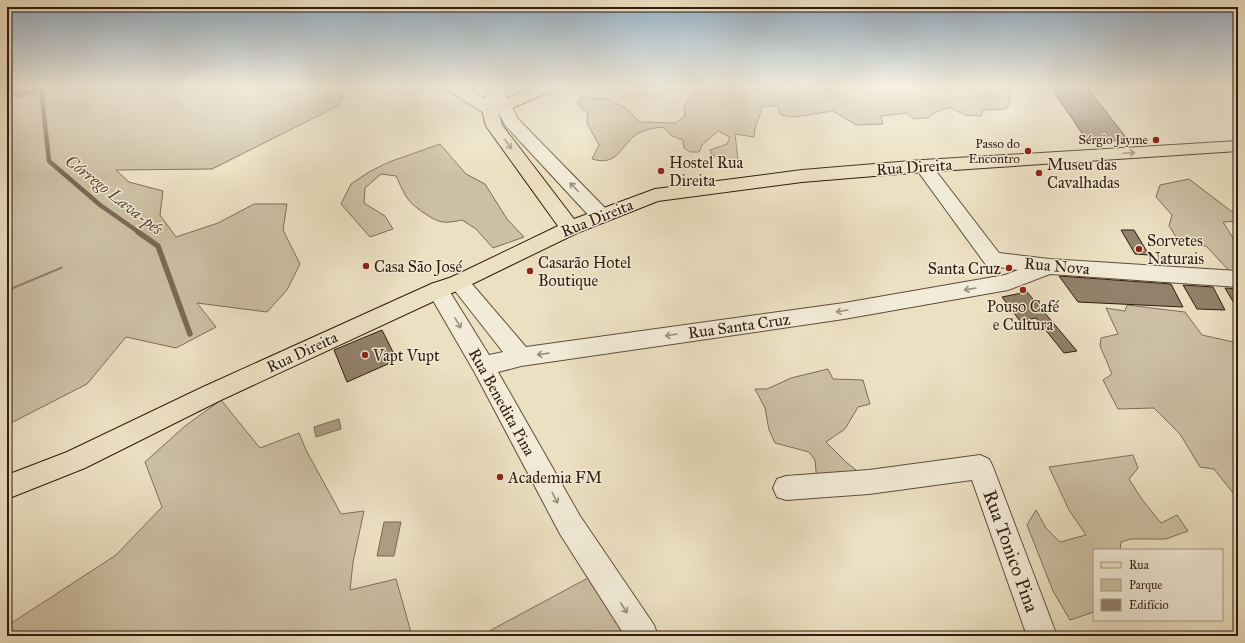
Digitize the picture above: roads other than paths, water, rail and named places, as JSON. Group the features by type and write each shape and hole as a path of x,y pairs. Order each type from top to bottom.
{"main road":[{"path":"496,116 494,126 570,228"},
{"name":"Rua Direita","path":"7,487 76,460 218,391 448,286 570,228 600,215 655,195 802,176 923,166 1238,146"}],"street":[{"path":"506,116 600,215"},
{"path":"923,166 1008,282"},
{"name":"Rua Nova","path":"993,260 1049,266 1238,279"},
{"name":"Rua Santa Cruz","path":"483,366 521,357 844,311 1008,282 1049,266"},
{"path":"448,286 521,357"},
{"name":"Rua Benedita Pina","path":"448,286 483,366 570,525 643,636"},
{"name":"Rua Tonico Pina","path":"786,488 869,482 980,466 1042,636"}],"waterway":[{"name":"Córrego Lava-pés","path":"44,116 49,161 100,205 140,233"},
{"name":"Córrego Lava-pés","path":"138,232 158,246 190,334"}],"place":[{"name":"Sérgio Jayme","path":"1156,140"},
{"name":"Passo do Encontro","path":"1028,151"},
{"name":"Hostel Rua Direita","path":"661,171"},
{"name":"Museu das Cavalhadas","path":"1039,173"},
{"name":"Sorvetes Naturais","path":"1139,249"},
{"name":"Casa São José","path":"366,266"},
{"name":"Santa Cruz","path":"1009,268"},
{"name":"Casarão Hotel Boutique","path":"530,271"},
{"name":"Pouso Café e Cultura","path":"1023,290"},
{"name":"Vapt Vupt","path":"365,355"},
{"name":"Academia FM","path":"500,477"}]}
